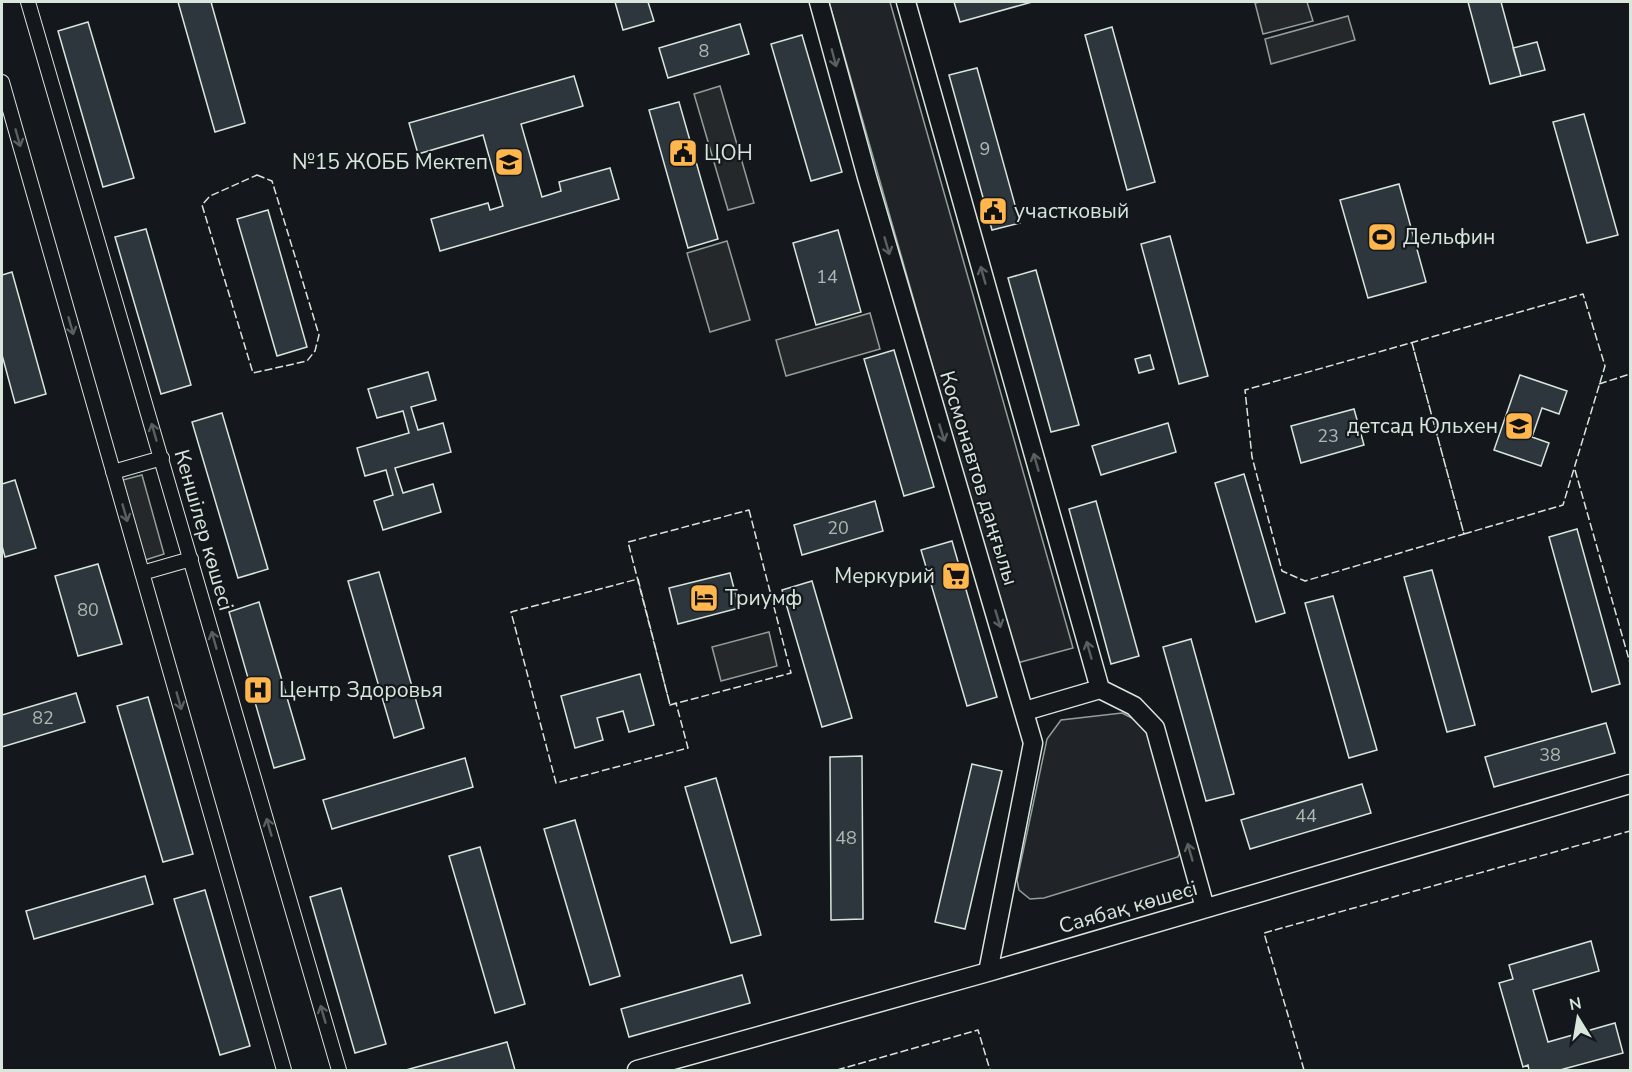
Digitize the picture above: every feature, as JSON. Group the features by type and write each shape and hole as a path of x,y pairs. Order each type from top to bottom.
{"street":[{"name":"Кеншілер көшесі","path":"28,2 339,1071"},
{"name":"Космонавтов даңғылы","path":"819,2 870,188 1033,743 988,972"},
{"path":"906,2 1100,689"},
{"path":"2,82 284,1071"},
{"path":"113,472 162,458"},
{"path":"142,573 191,559"},
{"path":"1025,711 1100,689 1134,706 1155,728 1206,908"},
{"name":"Саябақ көшесі","path":"637,1071 988,972 1630,784"}],"shaded area":[{"path":"829,2 890,2 1073,648 1017,663"},
{"path":"1307,2 1313,21 1263,34 1255,3"},
{"path":"1348,16 1355,40 1271,64 1265,39"},
{"path":"720,86 754,203 728,210 694,94"},
{"path":"727,241 750,320 710,332 687,253"},
{"path":"870,313 880,349 786,376 776,340"},
{"path":"142,475 164,554 142,561 119,481"},
{"path":"769,632 777,666 721,681 712,647"},
{"path":"1122,713 1140,722 1149,736 1183,844 1178,857 1044,898 1030,899 1019,890 1017,880 1047,739 1061,720"}],"building":[{"path":"178,2 211,2 245,123 215,132"},
{"path":"615,2 648,2 654,21 623,30"},
{"path":"954,2 1032,2 960,22"},
{"path":"1468,2 1501,2 1521,76 1490,84"},
{"path":"88,22 134,178 103,187 58,31"},
{"path":"740,24 749,54 668,78 659,48"},
{"path":"1112,27 1155,182 1127,190 1085,35"},
{"path":"802,35 842,172 811,181 771,44"},
{"path":"1537,42 1545,70 1521,76 1513,48"},
{"path":"977,68 1020,223 992,230 949,75"},
{"path":"574,76 583,106 521,124 542,197 561,191 559,182 610,168 619,199 440,251 431,219 488,203 490,210 503,206 483,135 418,154 409,123"},
{"path":"679,102 718,239 688,248 649,110"},
{"path":"1584,114 1618,235 1587,243 1553,122"},
{"path":"1399,184 1426,282 1368,298 1340,200"},
{"path":"268,210 307,347 277,356 237,219"},
{"path":"146,229 191,385 161,394 115,237"},
{"path":"838,230 861,312 816,325 793,243"},
{"path":"1170,236 1208,376 1179,384 1141,244"},
{"path":"1036,270 1079,425 1051,432 1008,278"},
{"path":"12,272 46,394 15,403 2,355 2,275"},
{"path":"894,350 934,487 904,496 864,359"},
{"path":"1150,355 1154,369 1139,373 1135,359"},
{"path":"428,372 436,400 411,407 418,430 443,423 451,452 395,468 403,493 433,484 441,512 383,530 374,501 393,495 386,470 365,476 357,448 409,433 403,411 377,418 368,389"},
{"name":"детсад Юльхен","path":"1520,375 1567,391 1559,414 1542,408 1532,437 1549,443 1541,466 1494,450"},
{"path":"1354,409 1364,445 1301,463 1291,426"},
{"path":"222,413 268,569 238,578 192,422"},
{"path":"1168,423 1176,452 1101,475 1092,446"},
{"path":"1244,474 1285,613 1256,622 1215,483"},
{"path":"15,480 36,548 5,557 2,546 2,484"},
{"path":"875,501 883,531 802,555 794,525"},
{"path":"1096,501 1139,656 1111,664 1069,509"},
{"path":"1577,529 1620,684 1592,692 1549,537"},
{"path":"952,541 997,697 967,706 921,550"},
{"path":"98,564 122,644 78,656 55,576"},
{"path":"1432,570 1475,725 1447,732 1404,577"},
{"path":"379,572 424,728 394,738 348,581"},
{"name":"Триумф","path":"730,573 739,608 678,624 669,588"},
{"path":"812,581 852,718 822,727 782,590"},
{"path":"1333,596 1377,750 1349,758 1305,603"},
{"path":"259,602 305,759 274,768 229,612"},
{"path":"1191,639 1234,794 1206,801 1163,647"},
{"path":"640,674 654,725 629,732 623,711 597,718 603,740 575,748 561,696"},
{"path":"76,693 85,722 2,747 2,715"},
{"path":"148,697 193,854 163,862 117,706"},
{"path":"1606,723 1615,753 1494,787 1485,757"},
{"path":"862,756 863,919 831,920 830,757"},
{"path":"465,758 473,787 332,829 323,800"},
{"path":"972,764 1002,771 965,929 935,922"},
{"path":"716,778 761,935 731,943 685,787"},
{"path":"1362,784 1371,813 1250,849 1241,820"},
{"path":"575,820 620,976 590,985 544,829"},
{"path":"480,847 525,1004 495,1013 449,856"},
{"path":"145,876 153,904 34,939 26,911"},
{"path":"341,888 386,1044 355,1053 310,897"},
{"path":"205,890 250,1046 220,1055 174,899"},
{"path":"1591,941 1599,971 1533,990 1548,1042 1615,1023 1623,1053 1560,1070 1529,1070 1528,1065 1523,1067 1499,983 1513,979 1509,965"},
{"path":"742,975 750,1003 629,1037 621,1009"},
{"path":"507,1042 515,1070 406,1070"}],"fence":[{"path":"257,175 272,181 319,335 315,351 307,361 253,373 202,205 210,196 257,175"},
{"path":"1412,343 1464,534 1305,581 1282,571 1252,457 1245,390 1583,294 1605,366 1563,505 1464,534 1412,343"},
{"path":"1599,384 1630,374"},
{"path":"1575,470 1630,663"},
{"path":"749,510 791,673 670,705 628,542 749,510"},
{"path":"638,579 670,705 676,703 688,748 556,783 511,612 638,579"},
{"path":"1304,1070 1264,933 1630,831"},
{"path":"837,1070 978,1030 990,1070"}],"place":[{"name":"ЦОН","path":"683,153"},
{"name":"№15 ЖОББ Мектеп","path":"509,162"},
{"name":"участковый","path":"993,211"},
{"name":"Дельфин","path":"1382,237"},
{"name":"детсад Юльхен","path":"1519,426"},
{"name":"Меркурий","path":"956,576"},
{"name":"Триумф","path":"704,598"},
{"name":"Центр Здоровья","path":"258,690"}]}
